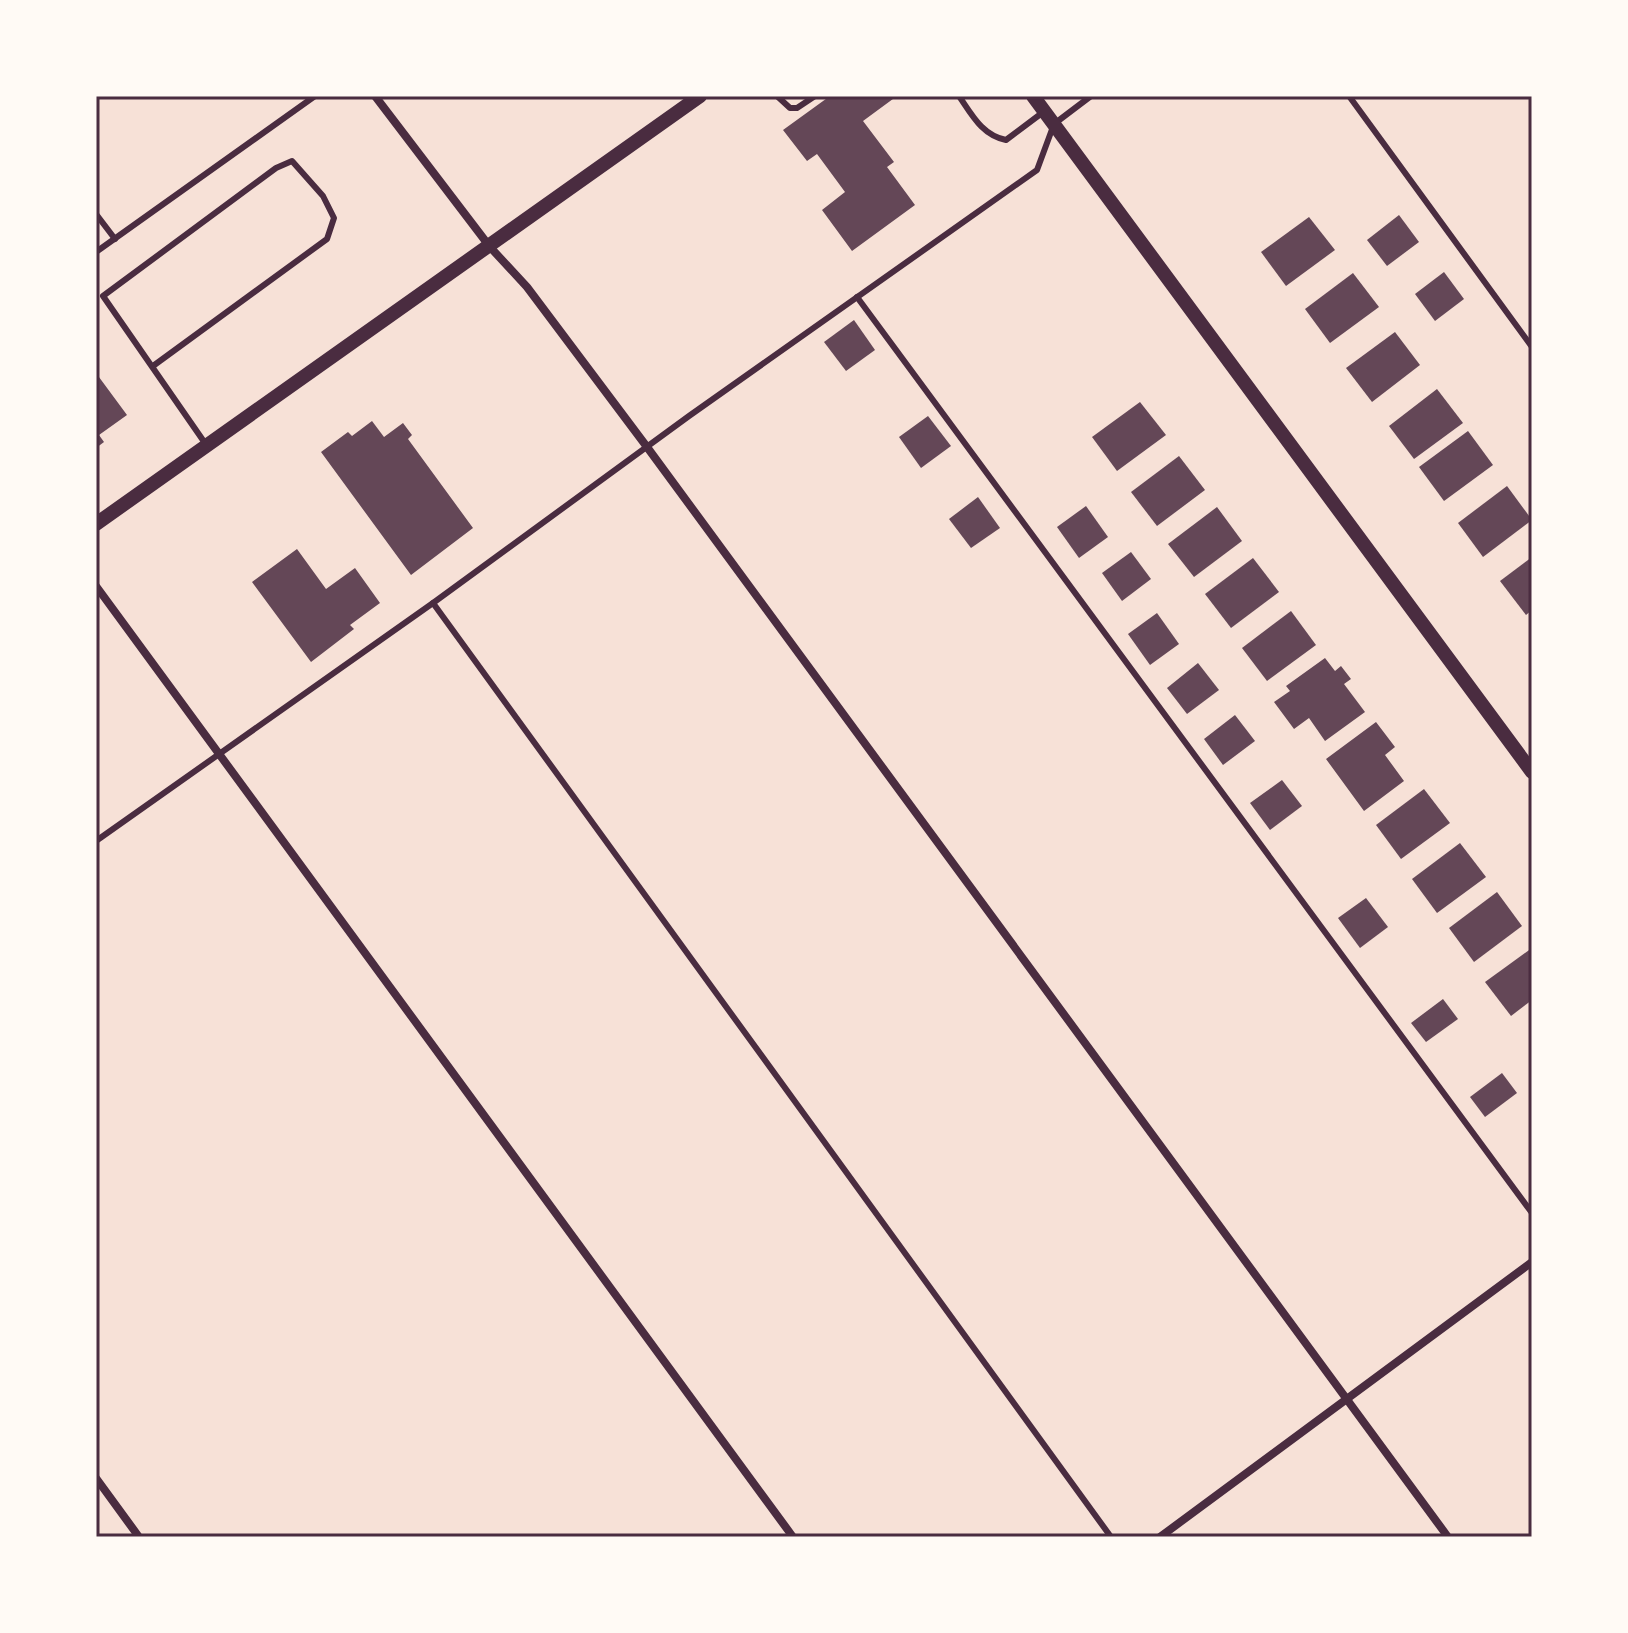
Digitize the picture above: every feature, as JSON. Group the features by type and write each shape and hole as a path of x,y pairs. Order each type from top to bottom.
{"street":[{"path":"375,96 490,247 527,287 647,447 1448,1537"},
{"path":"96,524 700,96"},
{"path":"1033,96 1532,772"},
{"path":"96,586 793,1537"},
{"path":"1160,1537 1532,1262"},
{"path":"96,1478 139,1537"}],"lane":[{"path":"96,252 315,96"},
{"path":"777,96 790,108 797,108 815,96"},
{"path":"959,96 981,128 994,138 1006,140 1045,111"},
{"path":"96,841 1037,170 1054,124 1091,96"},
{"path":"1349,96 1532,347"},
{"path":"153,366 327,239 334,218 323,196 292,161 276,168 103,296 207,446"},
{"path":"96,214 115,239"},
{"path":"857,297 1532,1213"},
{"path":"433,603 1111,1537"}],"building":[{"path":"830,96 897,96 863,121 894,162 887,167 915,205 852,251 822,210 845,192 817,154 807,161 783,130"},
{"path":"1399,215 1419,242 1387,266 1367,240"},
{"path":"1309,217 1335,250 1286,286 1261,252"},
{"path":"1444,272 1464,299 1435,321 1415,294"},
{"path":"1353,273 1379,307 1330,343 1305,309"},
{"path":"854,320 875,350 846,371 824,342"},
{"path":"1395,332 1420,365 1372,402 1346,368"},
{"path":"96,373 127,415 99,435 104,442 96,448"},
{"path":"1437,389 1463,423 1414,459 1389,426"},
{"path":"1140,402 1166,435 1117,471 1092,437"},
{"path":"928,416 951,446 921,468 899,437"},
{"path":"372,421 384,437 403,423 412,435 408,439 473,528 411,575 321,452 348,432 352,436"},
{"path":"1468,431 1493,465 1444,501 1419,467"},
{"path":"1179,456 1205,490 1157,526 1131,492"},
{"path":"1507,486 1532,520 1483,557 1458,523"},
{"path":"978,497 1000,528 971,548 949,519"},
{"path":"1086,506 1108,537 1079,558 1057,527"},
{"path":"1217,507 1242,541 1194,577 1168,544"},
{"path":"297,549 326,589 355,568 380,603 350,625 354,629 311,662 252,582"},
{"path":"1131,552 1151,579 1122,601 1102,573"},
{"path":"1532,557 1532,610 1526,615 1500,581"},
{"path":"1253,558 1279,592 1231,628 1205,594"},
{"path":"1291,611 1316,645 1267,681 1242,648"},
{"path":"1157,613 1179,644 1150,665 1128,634"},
{"path":"1325,658 1335,671 1341,666 1351,679 1344,684 1365,712 1325,741 1309,718 1294,729 1274,702 1290,691 1286,686"},
{"path":"1198,663 1219,690 1187,714 1167,688"},
{"path":"1235,715 1255,741 1223,765 1204,739"},
{"path":"1376,722 1395,747 1385,755 1404,781 1364,811 1326,759"},
{"path":"1282,780 1302,806 1270,830 1250,803"},
{"path":"1424,789 1450,823 1401,859 1376,825"},
{"path":"1460,843 1486,877 1437,913 1412,879"},
{"path":"1497,892 1522,926 1474,962 1449,928"},
{"path":"1366,898 1388,927 1360,948 1338,918"},
{"path":"1532,948 1532,1000 1511,1016 1485,982"},
{"path":"1443,999 1458,1019 1426,1042 1411,1023"},
{"path":"1502,1073 1517,1093 1485,1117 1470,1097"}]}
